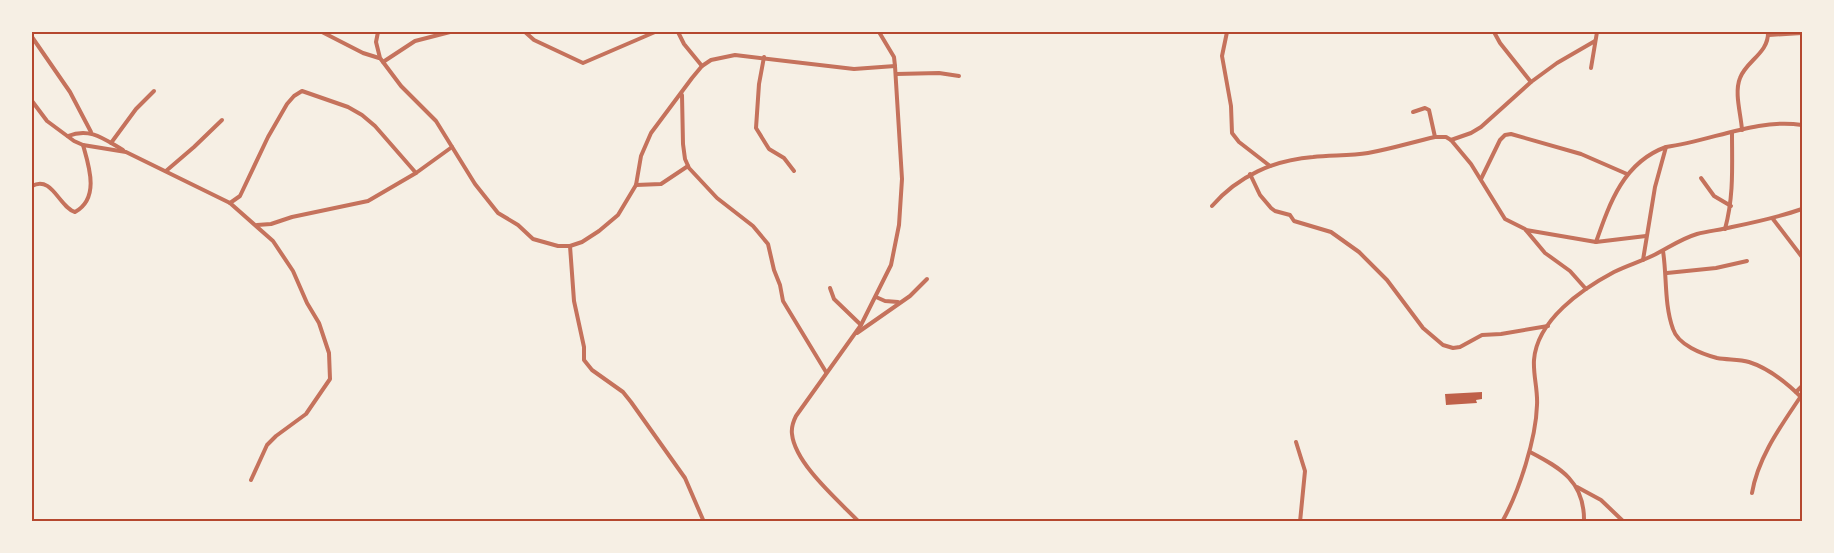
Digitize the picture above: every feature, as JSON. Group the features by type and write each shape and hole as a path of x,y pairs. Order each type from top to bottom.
{"street":[{"path":"322,32 382,60"},
{"path":"378,32 376,42 382,60 402,86 436,121 475,184 498,213 518,225 539,243 558,246 570,246 591,236 618,215 636,185 641,156 651,133 702,66 711,60 725,56 764,57 854,69 895,66"},
{"path":"382,60 415,41 450,32"},
{"path":"525,32 534,40 583,63 655,32"},
{"path":"678,32 684,44 702,66"},
{"path":"859,522 800,456 793,440 792,423 826,372 861,326 891,265 899,225 901,151 894,57 879,32"},
{"path":"1227,32 1222,56 1232,133 1239,142 1270,167"},
{"path":"1494,32 1531,82"},
{"path":"1591,68 1597,32"},
{"path":"1742,130 1737,88 1742,74 1762,50 1769,33 1803,33"},
{"path":"32,37 70,93 90,132"},
{"path":"1451,140 1481,127 1531,82 1557,63 1595,41"},
{"path":"764,57 759,84 756,128 769,149 784,158 794,171"},
{"path":"896,75 939,73 960,76"},
{"path":"111,143 129,117 154,92"},
{"path":"230,203 240,196 268,137 287,104 294,96 302,92 348,107 362,115 375,126 416,173"},
{"path":"682,94 683,144 688,166 717,198 753,226 768,244 783,301 826,372"},
{"path":"32,101 47,121 83,145 126,152"},
{"path":"1413,112 1425,108 1429,110 1435,137"},
{"path":"165,171 222,120"},
{"path":"1596,242 1612,199 1627,174 1652,152 1775,123 1803,125"},
{"path":"68,136 77,132 90,132 230,203 273,241 297,278 319,324 329,353 330,379 312,408 267,445 251,480"},
{"path":"1725,229 1731,206 1733,182 1732,133"},
{"path":"1481,179 1500,141 1505,135 1511,134 1581,154 1627,174"},
{"path":"1212,206 1233,184 1250,174 1270,167 1312,157 1367,153 1435,137 1446,137 1451,140 1481,179 1505,219 1525,229 1596,242 1646,236"},
{"path":"32,186 43,183 71,211 75,212 80,209 87,200 92,185 83,145"},
{"path":"256,225 271,224 292,217 368,201 416,173 452,147"},
{"path":"1642,261 1666,147"},
{"path":"636,185 661,184 688,166"},
{"path":"1250,174 1260,195 1275,211 1290,215 1294,221 1331,232 1367,259 1387,280 1423,328 1443,345 1453,348 1460,347 1482,335 1548,326"},
{"path":"1701,178 1714,196 1731,206"},
{"path":"1502,522 1530,452 1537,402 1534,358 1540,340 1560,311 1586,289 1616,271 1663,251 1679,241 1698,234 1773,219 1803,209"},
{"path":"1773,219 1803,257"},
{"path":"1525,229 1545,253 1570,271 1586,289"},
{"path":"570,246 574,301 584,346 584,360 592,370 627,397 685,478 704,522"},
{"path":"1663,251 1667,273 1668,306 1673,330 1677,337 1706,354 1749,362 1764,369 1802,397 1785,419 1763,459 1756,473 1752,493"},
{"path":"1667,273 1716,268 1747,261"},
{"path":"854,335 916,291 927,279"},
{"path":"830,288 834,299 861,326"},
{"path":"876,297 885,301 899,302"},
{"path":"1796,392 1803,386"},
{"path":"1296,442 1305,471 1300,522"},
{"path":"1530,452 1564,472 1577,487 1582,499 1584,522"},
{"path":"1577,487 1601,500 1624,522"}],"building":[{"path":"1482,392 1482,399 1476,400 1477,403 1446,405 1445,394"}]}
